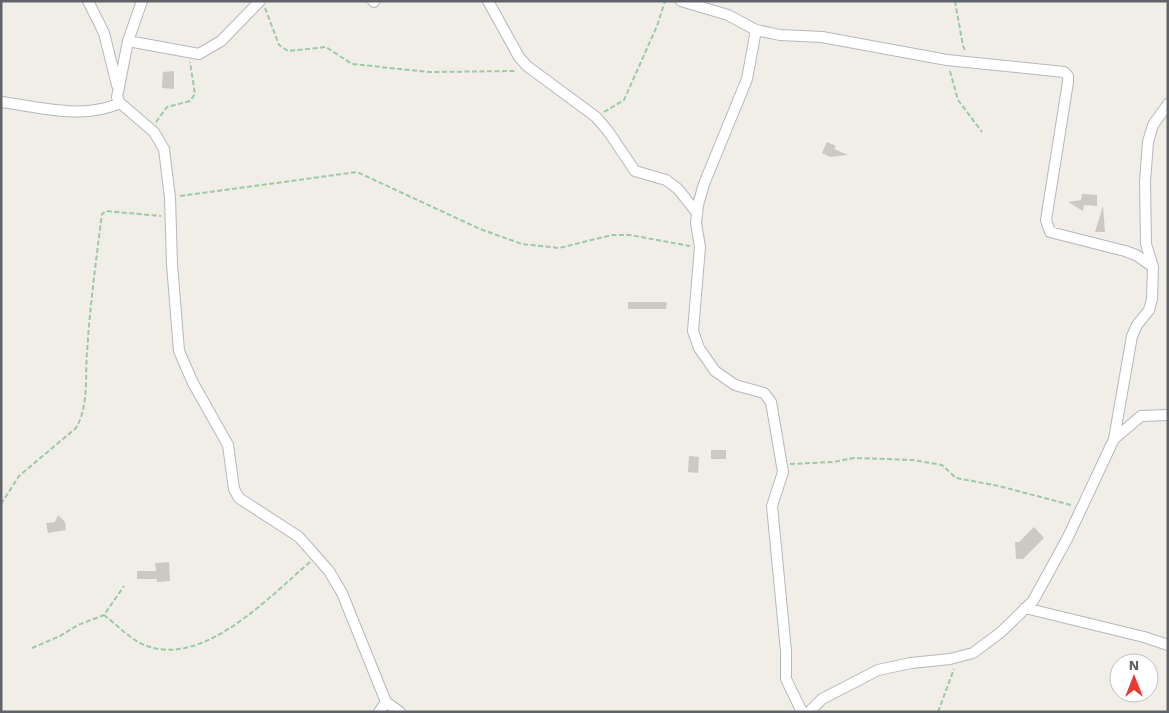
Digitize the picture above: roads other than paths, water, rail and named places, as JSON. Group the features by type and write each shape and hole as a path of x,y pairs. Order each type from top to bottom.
{"street":[{"path":"88,1 104,33 120,103 150,128 164,149 170,198 178,351 193,383 228,445 234,489 239,498 299,536 317,555 342,593 386,702 400,712"},
{"path":"117,89 128,41 142,1"},
{"path":"128,41 195,55 205,52 221,41 262,1"},
{"path":"488,1 519,57 533,70 596,116 635,171 666,180 678,189 697,213"},
{"path":"682,1 728,15 756,30 837,40 947,60 1060,70 1068,76 1046,220 1047,228 1050,232 1130,253 1153,267"},
{"path":"756,30 747,80 704,184 697,213 700,247 693,331 694,337 715,371 735,384 764,394 771,402 783,476 772,506 786,651 786,679 802,712"},
{"path":"1,102 86,111 106,110 120,103"},
{"path":"809,712 822,699 878,670 911,663 959,657 973,652 1001,632 1033,601 1068,537 1114,439 1132,336 1137,325 1149,310 1152,299 1153,267 1146,244 1145,182 1148,150 1154,125 1168,104"},
{"path":"1114,439 1141,416 1168,415"},
{"path":"1025,608 1144,637 1168,645"},
{"path":"379,712 386,702"}]}
